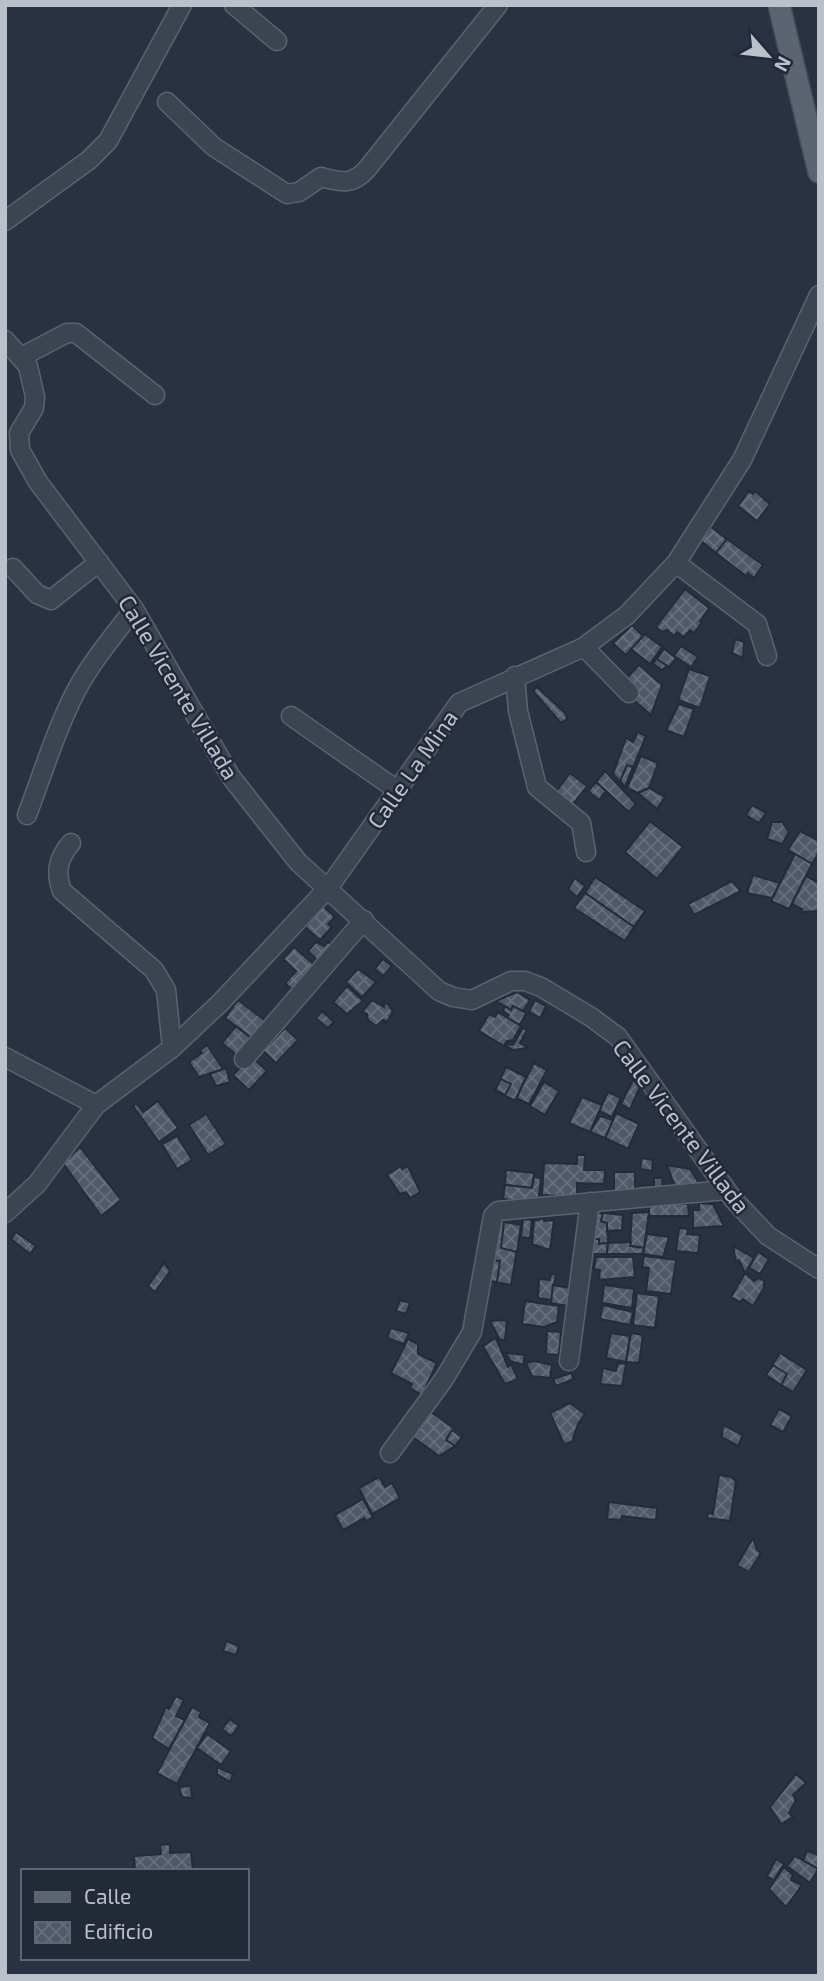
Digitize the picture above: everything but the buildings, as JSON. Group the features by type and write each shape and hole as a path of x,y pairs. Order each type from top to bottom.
{"main road":[{"path":"779,5 819,172"}],"street":[{"path":"5,221 89,160 108,141 182,5"},
{"path":"233,5 277,41"},
{"path":"167,102 214,147 287,194 299,192 321,177 346,183 359,179 498,5"},
{"name":"Calle La Mina","path":"5,1213 37,1184 96,1105 172,1048 220,1003 329,887 460,703 584,648 627,615 676,563 742,460 819,295"},
{"path":"5,340 23,356 67,333 76,333 155,395"},
{"name":"Calle Vicente Villada","path":"23,356 35,397 34,408 19,433 20,450 38,482 134,609 231,776 299,862 439,991 453,997 472,1000 511,981 526,981 541,987 618,1037 726,1190 768,1236 819,1269"},
{"path":"13,568 37,594 51,600 99,562"},
{"path":"676,563 757,624 767,656"},
{"path":"27,815 46,761 76,691 94,661 134,609"},
{"path":"584,648 629,693"},
{"path":"516,676 518,710 537,788 580,823 586,852"},
{"path":"291,716 397,790"},
{"path":"71,843 62,853 58,866 62,891 155,970 166,990 172,1048"},
{"path":"244,1059 364,920"},
{"path":"5,1057 96,1105"},
{"path":"390,1453 444,1378 472,1332 495,1213 726,1190"},
{"path":"569,1361 590,1202"}]}
